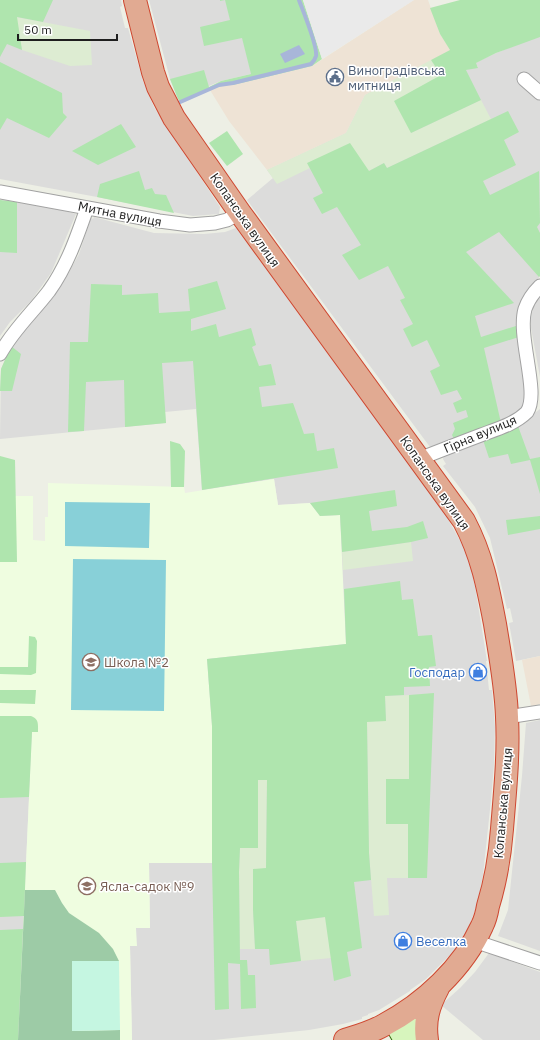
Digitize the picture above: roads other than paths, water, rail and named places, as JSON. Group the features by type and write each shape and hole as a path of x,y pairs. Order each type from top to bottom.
{"highway":[{"name":"Копанська вулиця","path":"135,0 149,57 158,86 166,103 240,214 440,486 464,521 472,536 482,562 490,594 500,652 507,717 508,744 498,864 483,925 469,950 440,983 420,1001 398,1017 377,1028 344,1040"},
{"path":"427,1040 426,1015 440,983"}],"main road":[{"path":"404,1040 398,1031 396,1024 398,1017 412,1024 417,1030 421,1040"}],"street":[{"path":"524,79 540,93"},
{"name":"Митна вулиця","path":"0,192 190,225 215,223 228,220 240,214"},
{"path":"0,354 10,337 48,292 58,277 71,252 87,208"},
{"name":"Гірна вулиця","path":"419,459 502,428 520,418 532,407 535,388 526,342 524,317 530,300 540,286"},
{"path":"507,717 540,712"},
{"path":"474,941 540,963"}],"waterway":[{"path":"178,103 219,85 311,64 316,56 315,45 299,0"}],"place":[{"name":"Виноградівська митниця","path":"335,77"},
{"name":"Школа №2","path":"91,662"},
{"name":"Господар","path":"478,672"},
{"name":"Ясла-садок №9","path":"87,886"},
{"name":"Веселка","path":"403,941"}]}
